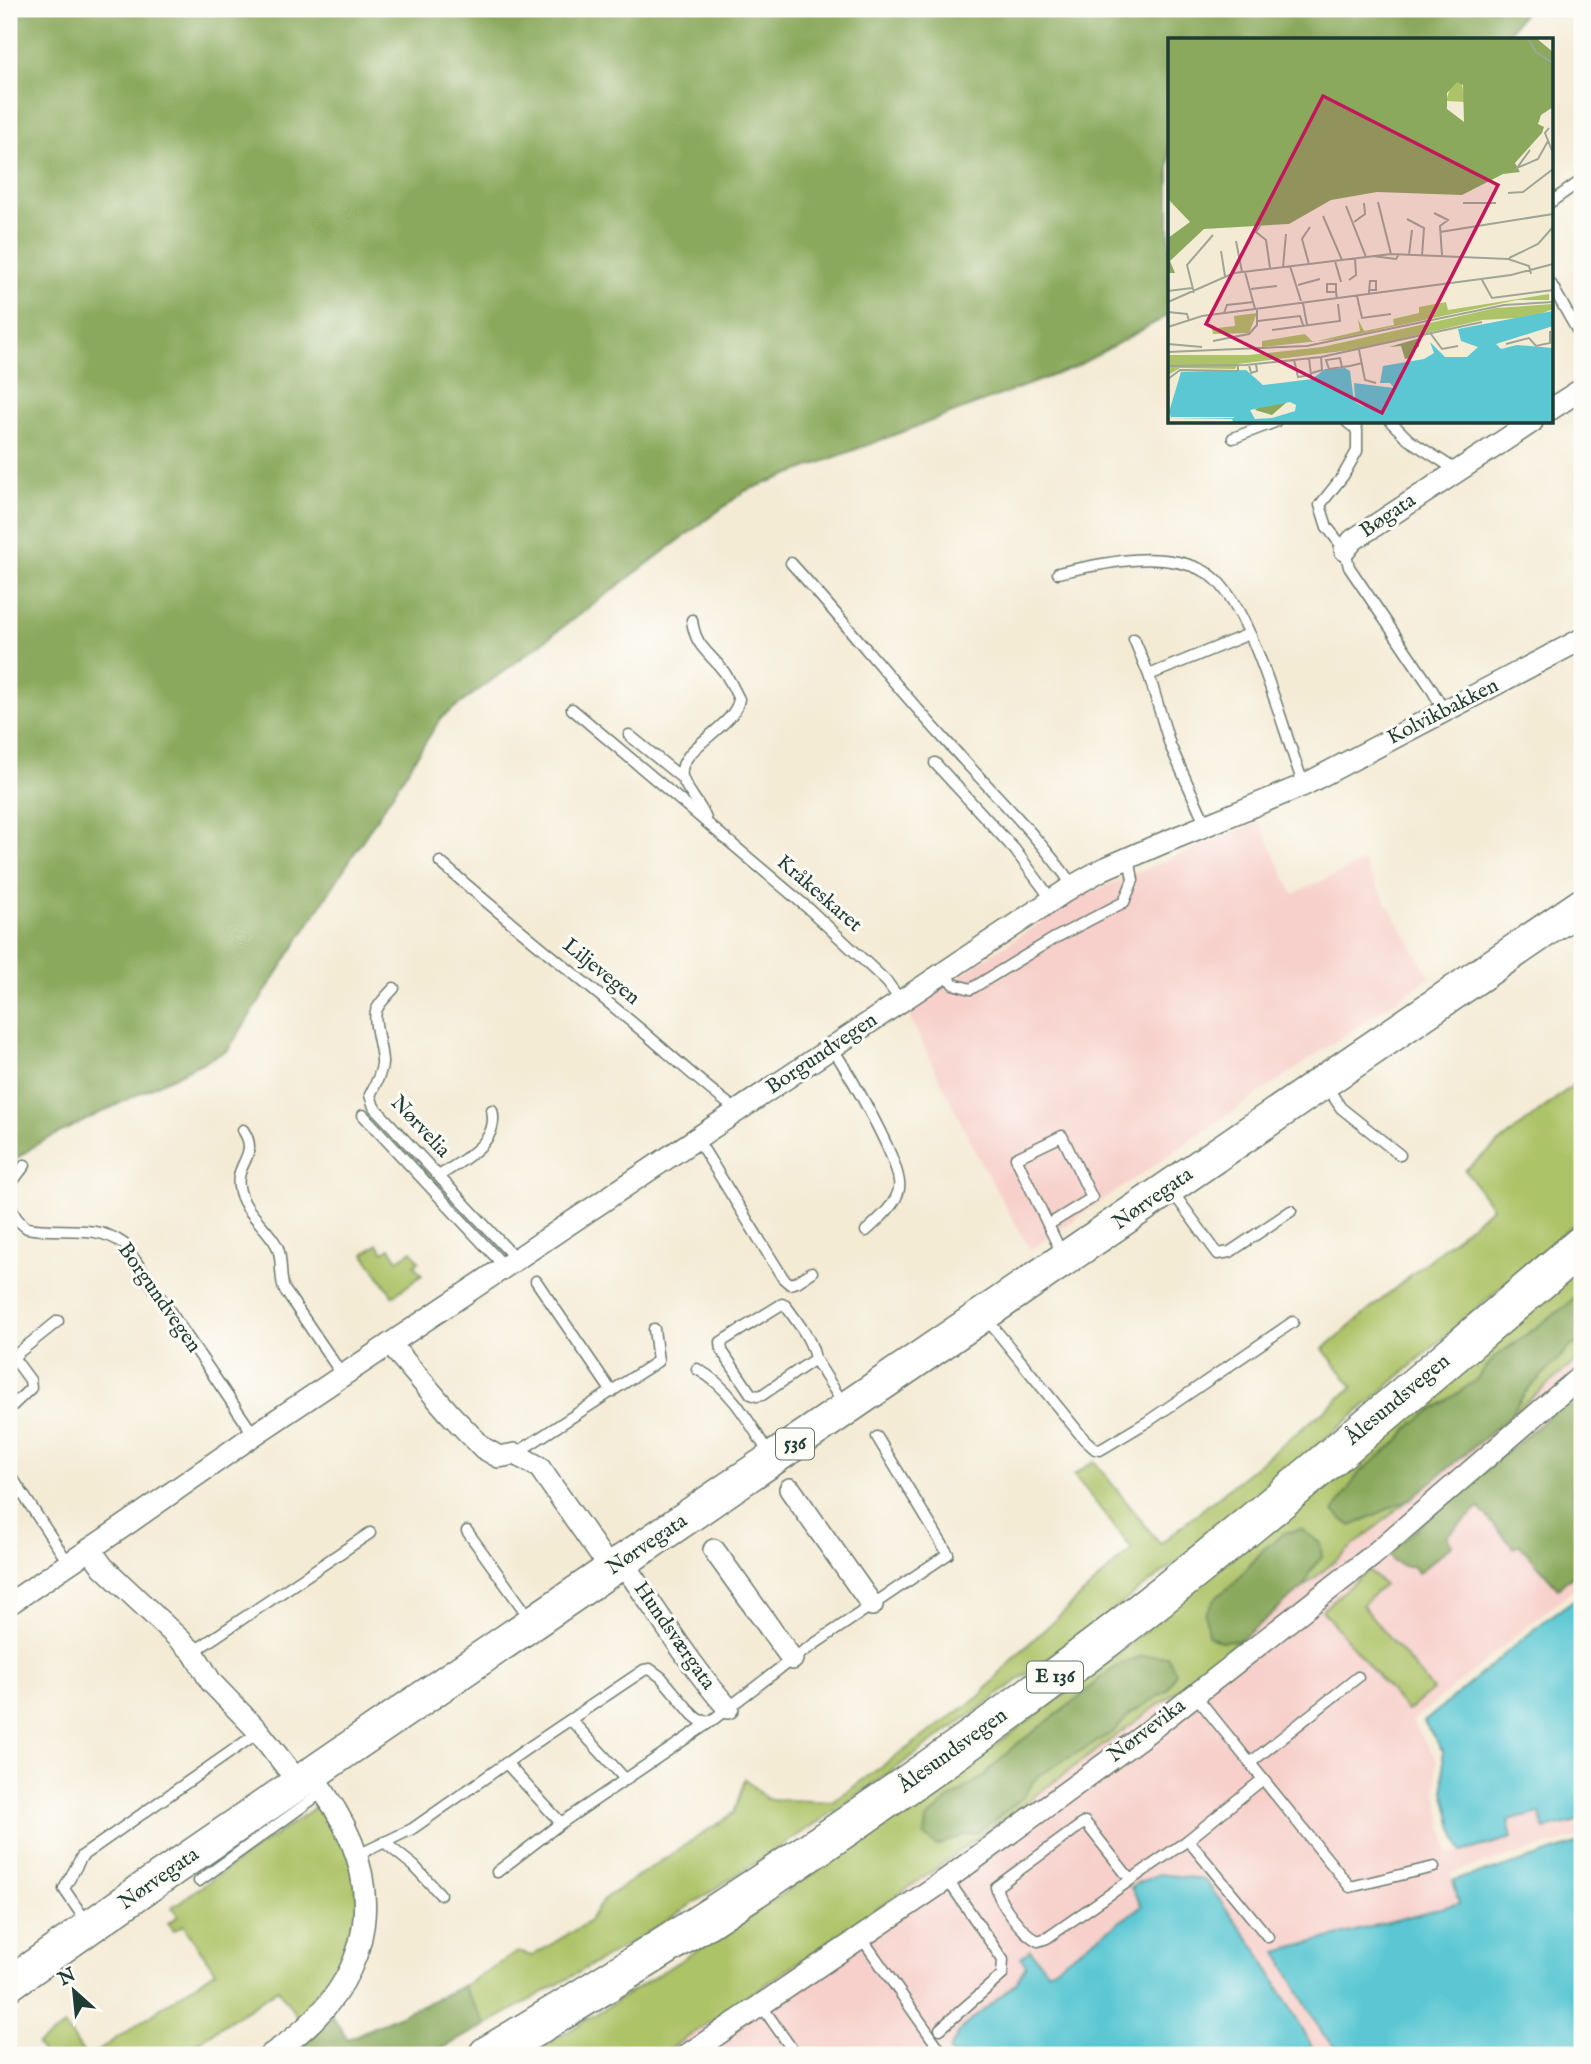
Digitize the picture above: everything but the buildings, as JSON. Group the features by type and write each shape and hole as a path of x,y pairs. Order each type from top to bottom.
{"highway":[{"name":"Ålesundsvegen","path":"488,2055 573,2005 705,1921 979,1734 1112,1634 1267,1511 1582,1245"}],"main road":[{"name":"Nørvegata","path":"9,1984 90,1927 311,1783 533,1623 611,1558 772,1459 1582,905"}],"street":[{"path":"1552,408 1582,389"},
{"name":"Bøgata","path":"1345,550 1353,540 1529,424"},
{"name":"Kolvikbakken","path":"1073,886 1129,858 1304,785 1582,639"},
{"name":"Borgundvegen","path":"9,1604 254,1435 1073,886"},
{"path":"390,1344 483,1448 499,1457 515,1454"},
{"name":"Nørvevika","path":"687,2055 947,1879 1195,1695 1372,1556 1582,1374"},
{"name":"Hundsværgata","path":"515,1454 539,1466 728,1708"},
{"path":"790,1489 872,1605"},
{"path":"90,1549 103,1567 193,1652 211,1682 311,1783 349,1833 358,1855 366,1905 356,1952 346,1979 313,2022 270,2055"},
{"path":"714,1550 792,1659"}],"lane":[{"path":"1552,201 1582,180"},
{"path":"1552,286 1582,339"},
{"path":"1233,438 1270,424"},
{"name":"Bøgata","path":"1345,550 1327,527 1320,505 1343,476 1357,452 1357,430 1350,424"},
{"path":"1393,424 1409,440 1456,470"},
{"path":"1345,550 1349,567 1444,711"},
{"path":"1058,573 1126,561 1163,559 1206,571 1223,587 1235,604 1304,785"},
{"path":"791,563 891,681 1030,830 1055,859 1073,886"},
{"path":"682,778 686,759 738,707 738,699 722,669 700,646 694,635 692,620"},
{"path":"1149,675 1249,635"},
{"path":"1134,639 1149,675 1170,746 1206,825"},
{"name":"Kråkeskaret","path":"572,709 809,909 887,982 901,1001"},
{"name":"Kråkeskaret","path":"629,735 682,778 701,806 706,822"},
{"path":"935,763 1015,850 1052,900"},
{"path":"945,972 953,984 971,989 1053,939 1124,902 1133,880 1129,858"},
{"name":"Liljevegen","path":"440,862 501,916 637,1026 698,1081 738,1111"},
{"name":"Nørvelia","path":"394,988 377,1009 375,1017 382,1064 370,1095 371,1100 382,1116 439,1176 511,1264"},
{"path":"832,1048 852,1079 897,1171 899,1189 890,1206 866,1231"},
{"path":"1323,1082 1341,1108 1401,1155"},
{"name":"Nørvelia","path":"439,1176 489,1138 494,1123 492,1110"},
{"name":"Nørvelia","path":"363,1115 511,1264"},
{"path":"243,1130 250,1146 237,1177 241,1199 279,1249 280,1278 284,1289 343,1376"},
{"path":"1048,1225 1093,1198 1062,1136 1016,1158 1048,1225 1065,1260"},
{"path":"696,1139 783,1278 790,1283 797,1282 812,1272"},
{"name":"Borgundvegen","path":"24,1165 9,1189 10,1208 17,1222 27,1228 100,1232 113,1235 124,1244 254,1435"},
{"path":"1170,1187 1218,1254 1230,1252 1291,1211"},
{"path":"536,1281 612,1392"},
{"path":"814,1359 757,1396 751,1394 743,1383 722,1350 720,1342 782,1304 786,1306 808,1339 814,1359 847,1408"},
{"path":"983,1315 1084,1439 1100,1450 1147,1422 1293,1322"},
{"path":"9,1409 32,1388 30,1380 13,1357 58,1321"},
{"path":"515,1454 659,1361 654,1329"},
{"path":"697,1369 711,1376 732,1399 772,1459"},
{"path":"497,1872 561,1823 710,1722 792,1659 948,1554 877,1437"},
{"path":"9,1473 69,1564"},
{"path":"467,1531 533,1623"},
{"path":"193,1652 370,1533"},
{"path":"358,1855 412,1829 637,1674 650,1670 661,1677 693,1715 699,1720 710,1722"},
{"path":"1250,1763 1358,1677"},
{"path":"1195,1695 1350,1887 1434,1867"},
{"path":"570,1720 626,1780"},
{"path":"90,1927 64,1889 82,1856 259,1732"},
{"path":"506,1763 561,1823"},
{"path":"1130,1879 1085,1822 996,1887 999,1899 1030,1937 1038,1941 1047,1938 1188,1840 1263,1779"},
{"path":"199,1881 311,1783"},
{"path":"1188,1840 1268,1937"},
{"path":"384,1842 414,1866 440,1894"},
{"path":"940,2029 1002,1975 1003,1960 947,1879"},
{"path":"861,1937 941,2051 936,2055"},
{"path":"761,2005 796,2055"}],"shaded area":[{"path":"1259,821 1293,894 1363,862 1430,977 1030,1250 978,1157 906,1010 1081,896"},
{"path":"1582,1356 1582,1582 1412,1721 1436,1758 1437,1792 1449,1855 1511,1838 1507,1821 1540,1813 1545,1829 1576,1821 1580,1837 1451,1873 1460,1902 1277,1951 1323,2035 1342,2055 1317,2055 1258,1951 1171,1876 1159,1874 1142,1906 1047,1973 1021,1958 1026,1965 1016,1983 961,2029 949,2051 952,2055 660,2055 927,1875 1188,1683"}],"green space":[{"path":"9,9 1527,9 1504,38 1168,38 1168,316 1075,367 745,491 441,718 228,1050 37,1144 9,1164"},
{"path":"1582,1078 1582,1217 1366,1405 1180,1560 986,1704 838,1809 646,1934 486,2025 463,1986 518,1952 532,1956 588,1922 605,1898 734,1813 745,1779 767,1799 832,1802 980,1696 1019,1653 1132,1549 1074,1475 1094,1461 1160,1544 1353,1387 1323,1349 1492,1207 1465,1170"},
{"path":"378,1244 384,1252 390,1248 398,1260 412,1251 419,1261 414,1265 422,1275 393,1296 364,1254"},
{"path":"1582,1266 1582,1356 1188,1683 927,1875 660,2055 531,2055 721,1935 918,1803 1110,1660"},
{"path":"1582,1288 1582,1340 1569,1348 1526,1392 1507,1419 1412,1498 1351,1526 1333,1512 1359,1473 1396,1443 1414,1423 1475,1381 1494,1358 1567,1305"},
{"path":"1582,1388 1582,1483 1573,1490 1582,1543 1582,1567 1558,1588 1519,1544 1514,1548 1479,1508 1446,1536 1452,1545 1418,1573 1412,1566 1393,1562 1389,1552"},
{"path":"1301,1529 1320,1543 1322,1557 1309,1573 1304,1587 1240,1640 1220,1641 1208,1635 1205,1614 1216,1598 1237,1580 1264,1549 1284,1533"},
{"path":"1368,1570 1384,1585 1362,1605 1433,1690 1407,1711 1322,1610"},
{"path":"1142,1656 1167,1656 1176,1672 1168,1690 1130,1714 1113,1732 1039,1775 1022,1798 976,1833 963,1835 937,1846 924,1835 926,1820 948,1800 984,1776 1013,1747 1080,1697 1102,1676 1121,1664"},
{"path":"323,1802 352,1857 359,1910 338,1976 300,2021 278,1989 178,2055 92,2055 215,1971 183,1925 173,1931 168,1923 178,1916 172,1907"},
{"path":"463,1986 486,2025 430,2055 282,2055 330,2014 348,2039"},
{"path":"65,2026 85,2055 44,2055 37,2045"}],"water":[{"path":"1582,1594 1582,1820 1544,1829 1540,1813 1508,1821 1512,1838 1462,1852 1444,1790 1443,1751 1424,1722 1543,1622"},
{"path":"1582,1842 1582,2055 1342,2055 1323,2035 1277,1952 1459,1903 1453,1880 1505,1867"},
{"path":"1159,1874 1204,1879 1258,1951 1317,2055 952,2055 949,2051 961,2029 1016,1983 1026,1965 1021,1958 1030,1950 1048,1972 1142,1906 1131,1888"}]}
